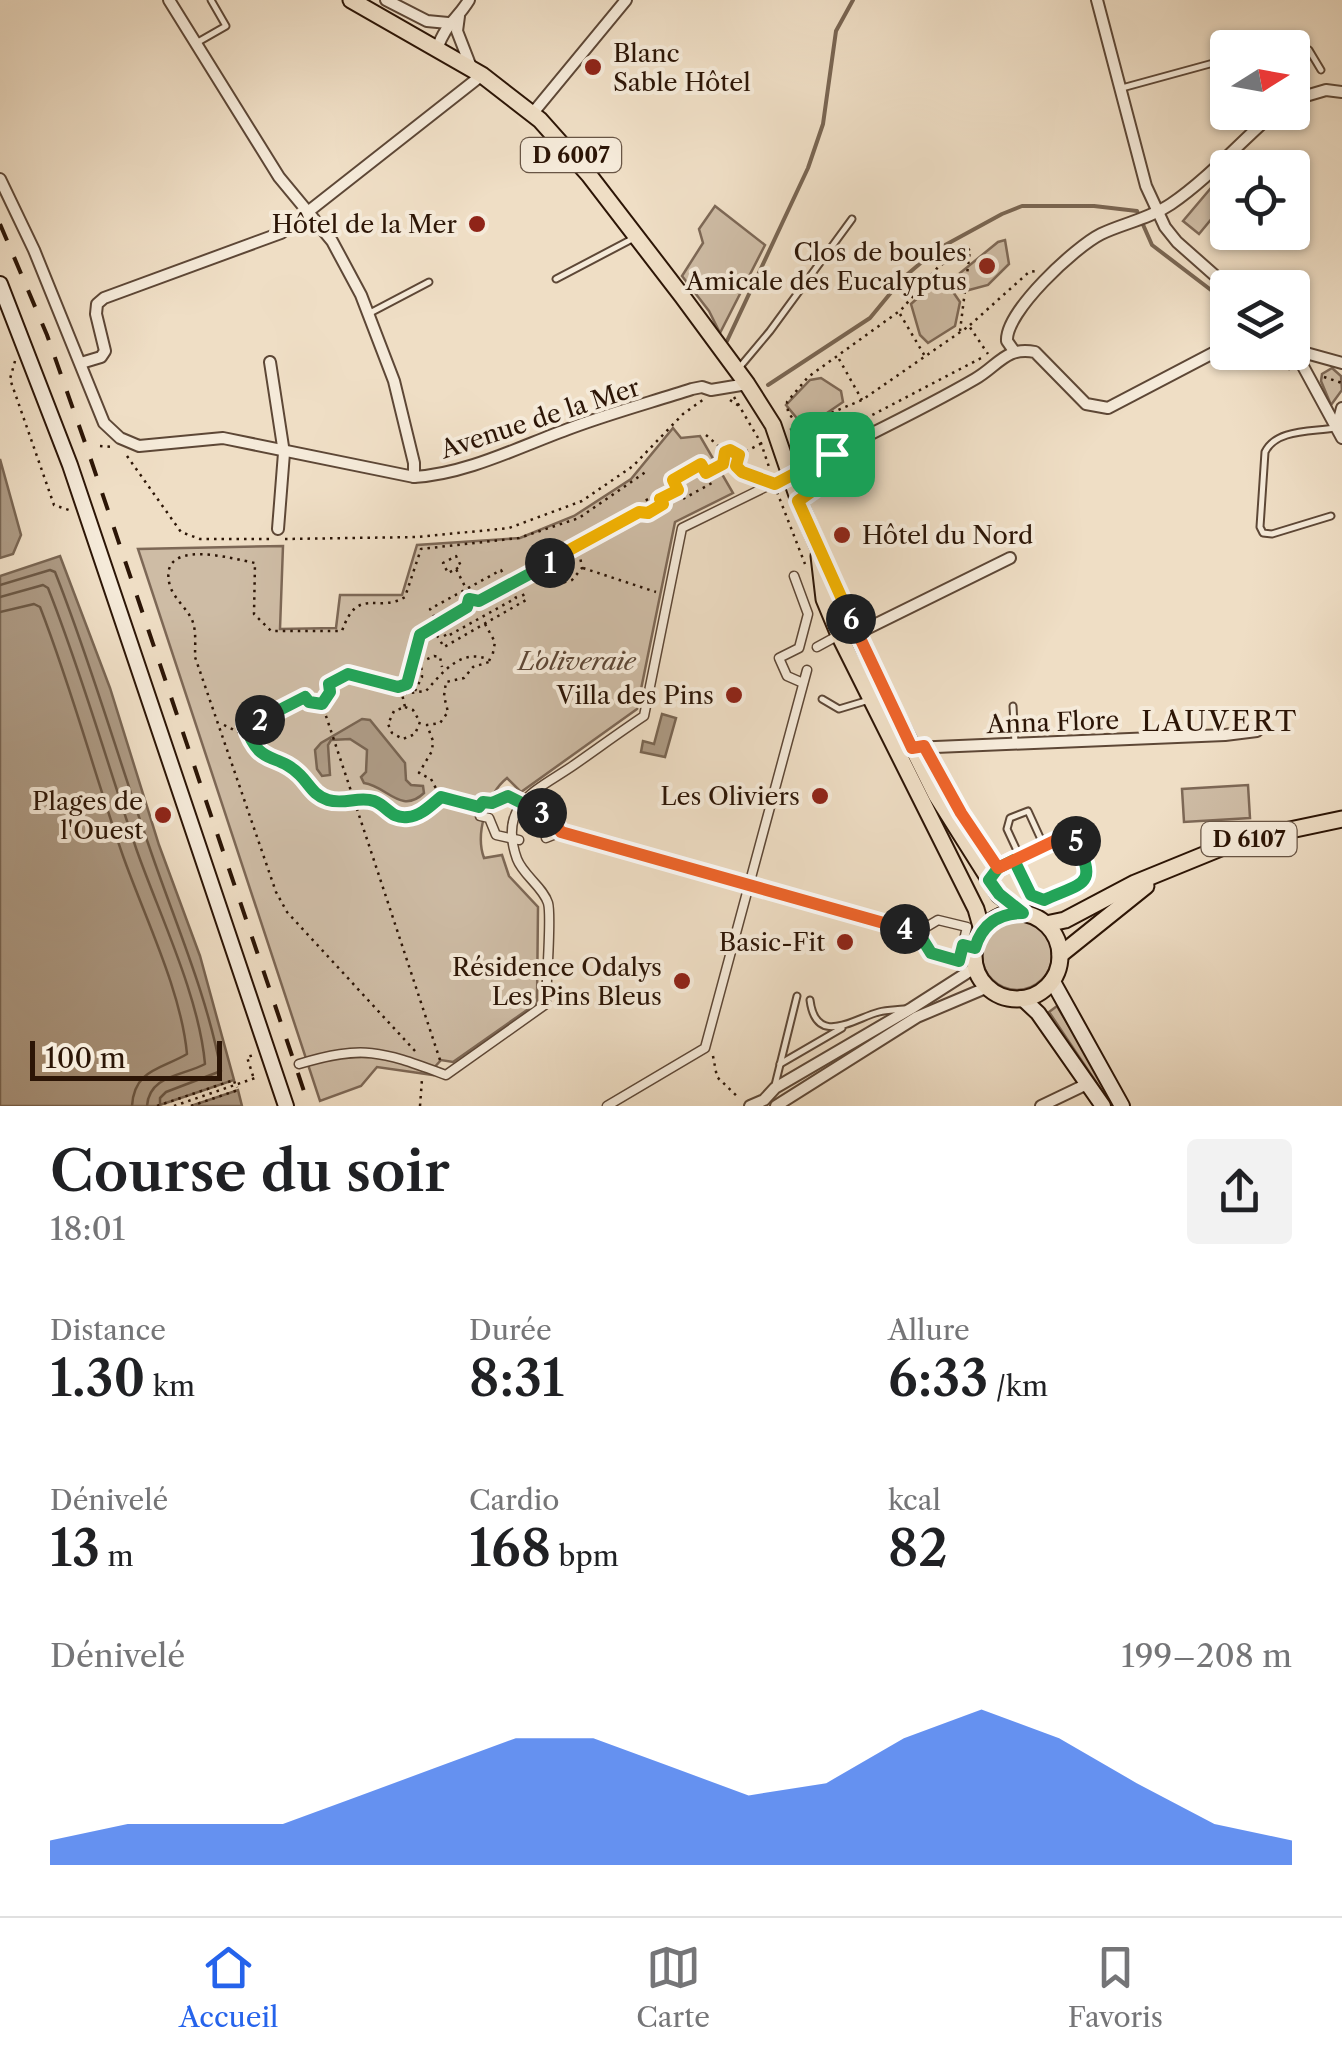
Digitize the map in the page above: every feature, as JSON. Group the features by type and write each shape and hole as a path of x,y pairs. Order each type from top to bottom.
{"main road":[{"name":"D 6007","path":"351,0 477,72 532,114 588,175 747,384 773,425 798,501 856,634 896,718 918,747 936,795 993,874 999,894 1023,913"},
{"path":"0,284 70,465 286,1106"},
{"name":"D 6007","path":"819,547 824,599 870,700 976,909 982,930"},
{"name":"D 6107","path":"1046,924 1065,920 1136,883 1238,841 1342,819"},
{"name":"D 6107","path":"1060,955 1162,874"},
{"path":"1023,913 1046,924 1056,938 1060,955 1052,980 1039,993 1010,998 988,987 970,970 969,946 1000,916 1023,913"},
{"path":"1052,980 1122,1106"},
{"path":"1022,998 1038,1013 1103,1106"}],"street":[{"path":"169,0 270,162 332,241 370,313 394,381 414,477"},
{"path":"0,179 81,363 101,356 105,351 96,314 104,298 280,234 477,72 453,27 427,21 386,0"},
{"path":"437,49 469,0"},
{"path":"532,114 626,0"},
{"path":"1097,0 1146,186 1177,242 1210,271"},
{"path":"1310,95 1326,90 1342,92"},
{"path":"1014,351 1006,333 1038,289 1077,249 1102,233 1132,224 1175,202 1256,130"},
{"path":"299,1064 340,1052 372,1051 446,1076 546,1004 548,902 518,863 514,818 540,784 569,769 644,716 682,528 981,376 1008,352 1035,352 1086,404 1108,408 1123,404 1210,355"},
{"path":"1310,354 1342,363"},
{"path":"270,362 284,453 278,529"},
{"name":"Avenue de la Mer","path":"81,363 104,423 120,438 139,446 223,438 414,477 483,460 576,426 706,388 747,384"},
{"path":"1301,370 1340,433"},
{"path":"1340,433 1342,408"},
{"path":"856,634 1010,558"},
{"path":"794,576 808,614 800,648 779,658 787,676 804,682"},
{"path":"817,646 839,634"},
{"path":"607,1106 705,1048 807,670"},
{"name":"Anna Flore","path":"918,747 1256,731"},
{"path":"516,841 496,836 489,818 480,816 479,807 483,802 492,803 508,796 524,803"},
{"path":"552,819 561,832"},
{"path":"546,838 561,832 918,932 931,953 959,961 969,946 967,928 938,920 918,932"},
{"path":"954,1001 956,986 970,970"},
{"path":"769,1104 774,1088 970,970"},
{"path":"748,1106 769,1104 917,1017 988,987"},
{"path":"800,1073 807,1085"},
{"path":"1042,1106 1088,1084"}],"lane":[{"path":"195,44 226,26 211,0"},
{"path":"1310,52 1320,70"},
{"path":"1122,88 1210,63"},
{"path":"735,371 770,331 852,219"},
{"path":"556,279 636,236"},
{"path":"370,313 429,282"},
{"path":"1332,516 1272,534 1264,533 1260,527 1265,452 1269,443 1292,434 1340,433"},
{"path":"798,501 836,474 832,454"},
{"path":"822,700 839,709 870,700"},
{"name":"D 6007","path":"870,700 896,718"},
{"path":"1013,706 1015,744"},
{"path":"993,874 1017,858 1044,846 1067,835 1074,838 1088,867 1082,883 1044,900 1031,895 1017,858 1007,829 1010,818 1028,812 1044,846"},
{"path":"774,1088 797,996"},
{"path":"810,1000 818,1021 828,1027 845,1026"},
{"path":"780,1064 845,1026 878,1012 912,1008"}],"path":[{"path":"960,332 970,248 939,266 899,312 808,377 788,402 788,412 813,446 989,354 968,326"},
{"path":"787,431 862,400 968,326 1029,272 1040,273"},
{"path":"899,312 926,358"},
{"path":"16,357 10,379 54,505 74,511"},
{"path":"839,358 862,400"},
{"path":"1294,370 1342,383"},
{"path":"1296,370 1302,374"},
{"path":"100,446 111,447 126,457 181,532 200,539 418,538 509,528 582,501 633,466 706,388"},
{"path":"742,408 761,444 812,579"},
{"path":"706,434 725,452"},
{"path":"736,466 739,455 761,444"},
{"path":"725,452 730,450 739,455"},
{"path":"723,464 725,452"},
{"path":"701,464 706,473 712,482 683,499 673,480 701,464"},
{"path":"723,464 727,468 736,466"},
{"path":"706,473 723,464"},
{"path":"736,466 775,484"},
{"path":"420,1056 288,912 264,860 196,657 194,622 170,588 174,563 199,552 255,564 254,614 271,631 342,631 347,615 366,601 397,602 405,597 421,549 519,538 579,518 647,471"},
{"path":"660,499 678,490"},
{"path":"492,661 495,642 477,610 479,601 549,563 558,565 562,554 578,544 663,504 657,495 642,502 639,512"},
{"path":"534,571 541,582 572,580 582,568 578,544"},
{"path":"549,563 551,552 562,554"},
{"path":"582,568 668,596"},
{"path":"456,569 471,598 479,601"},
{"path":"500,570 516,598 446,637 430,609 466,589 500,570"},
{"path":"432,628 444,647 526,600 516,581"},
{"path":"322,704 330,692 329,684 348,674 398,687 407,684 420,635 467,607 471,598"},
{"path":"467,607 477,610"},
{"path":"414,692 422,677 421,662 428,657 440,657 442,670"},
{"path":"405,707 402,694 426,691 442,670 466,657 486,657 492,661"},
{"path":"479,807 441,797 431,780 419,773 432,751 428,725 440,722 448,712 446,682 464,678 473,667 492,661"},
{"path":"322,704 309,702 305,697 261,721 256,709 245,724 260,752 300,775 318,795 343,804 375,801 392,816 404,818 416,816 441,797"},
{"path":"322,704 446,1076"},
{"path":"405,707 414,710 420,722 415,734 403,739 388,724 394,711 405,707"},
{"path":"220,724 250,737"},
{"path":"705,1048 713,1057 717,1077 748,1106"},
{"path":"174,1106 256,1078 247,1057 256,1055"},
{"path":"420,1106 422,1079"},
{"path":"157,1106 234,1080 238,1090 190,1106"}],"green space":[{"path":"1210,189 1210,221 1199,234 1183,221"},
{"path":"715,206 765,245 720,333 709,311 682,276 703,243 699,229"},
{"name":"Clos de boules Amicale des Eucalyptus","path":"1005,240 1009,264 988,285 969,290 960,273"},
{"path":"942,276 960,302 955,326 928,343 920,335 911,304"},
{"path":"1332,368 1341,376 1342,390 1331,405 1321,381 1322,374"},
{"path":"821,378 841,391 843,402 805,428 786,405 810,380"},
{"name":"L'oliveraie","path":"673,428 681,438 700,436 733,493 675,522 637,709 521,792 507,778 485,815 481,838 484,858 502,855 509,876 538,907 537,1003 453,1062 441,1060 433,1075 377,1067 361,1086 320,1101 138,549 283,546 280,629 336,628 340,595 402,595 417,545 520,538 574,516 631,479"},
{"path":"1248,785 1250,818 1184,822 1182,789"},
{"path":"1017,920 1042,930 1052,955 1042,980 1017,990 992,980 982,955 992,930"},
{"path":"1057,1006 1117,1106 1112,1106 1049,1012"}],"water":[{"path":"0,459 21,535 13,554 0,558"},
{"path":"60,556 110,688 159,845 200,956 234,1080 157,1106 0,1106 0,576"},
{"path":"662,714 676,718 665,757 641,752 643,741 654,744"},
{"path":"362,719 370,720 405,763 406,780 411,785 423,786 424,793 416,799 401,800 364,783 361,777 366,772 367,750 350,739 331,740 330,775 322,776 317,769 315,750"},
{"path":"238,1090 242,1106 191,1106"}],"waterway":[{"path":"727,341 808,168 823,124 836,31 853,0"},
{"path":"768,385 870,318 903,278 936,250 1022,206 1094,206 1137,211 1152,245 1210,289"}],"railway":[{"path":"0,224 47,335 89,454 309,1106"}],"place":[{"name":"Blanc Sable Hôtel","path":"593,67"},
{"name":"Hôtel de la Mer","path":"477,224"},
{"name":"Clos de boules Amicale des Eucalyptus","path":"987,266"},
{"name":"Hôtel du Nord","path":"842,535"},
{"name":"Villa des Pins","path":"734,695"},
{"name":"Les Oliviers","path":"820,796"},
{"name":"Plages de l'Ouest","path":"163,815"},
{"name":"Basic-Fit","path":"845,942"},
{"name":"Résidence Odalys Les Pins Bleus","path":"682,981"}],"district":[{"name":"LAUVERT","path":"1220,721"}],"route":[{"path":"832,454 775,484 742,472 736,466 740,459 735,451 725,452 723,464 706,473 701,464 673,480 678,490 660,499 663,504 578,544 562,554 558,565 549,563 479,601 469,599 467,607 420,635 407,684 398,687 348,674 329,684 328,699 322,704 314,705 305,697 261,721 256,709 245,724 254,746 267,758 300,775 309,788 328,800 343,804 375,801 392,816 404,818 416,816 441,797 479,807 483,802 492,803 508,796 552,819 561,832 918,932 931,953 959,961 963,945 975,948 990,922 1000,916 1023,913 999,894 989,880 998,868 1014,860 1031,895 1044,900 1082,883 1088,867 1074,838 1067,835 1001,866 998,868 961,813 924,746 912,748 856,634 798,501 836,474 832,454"}]}
